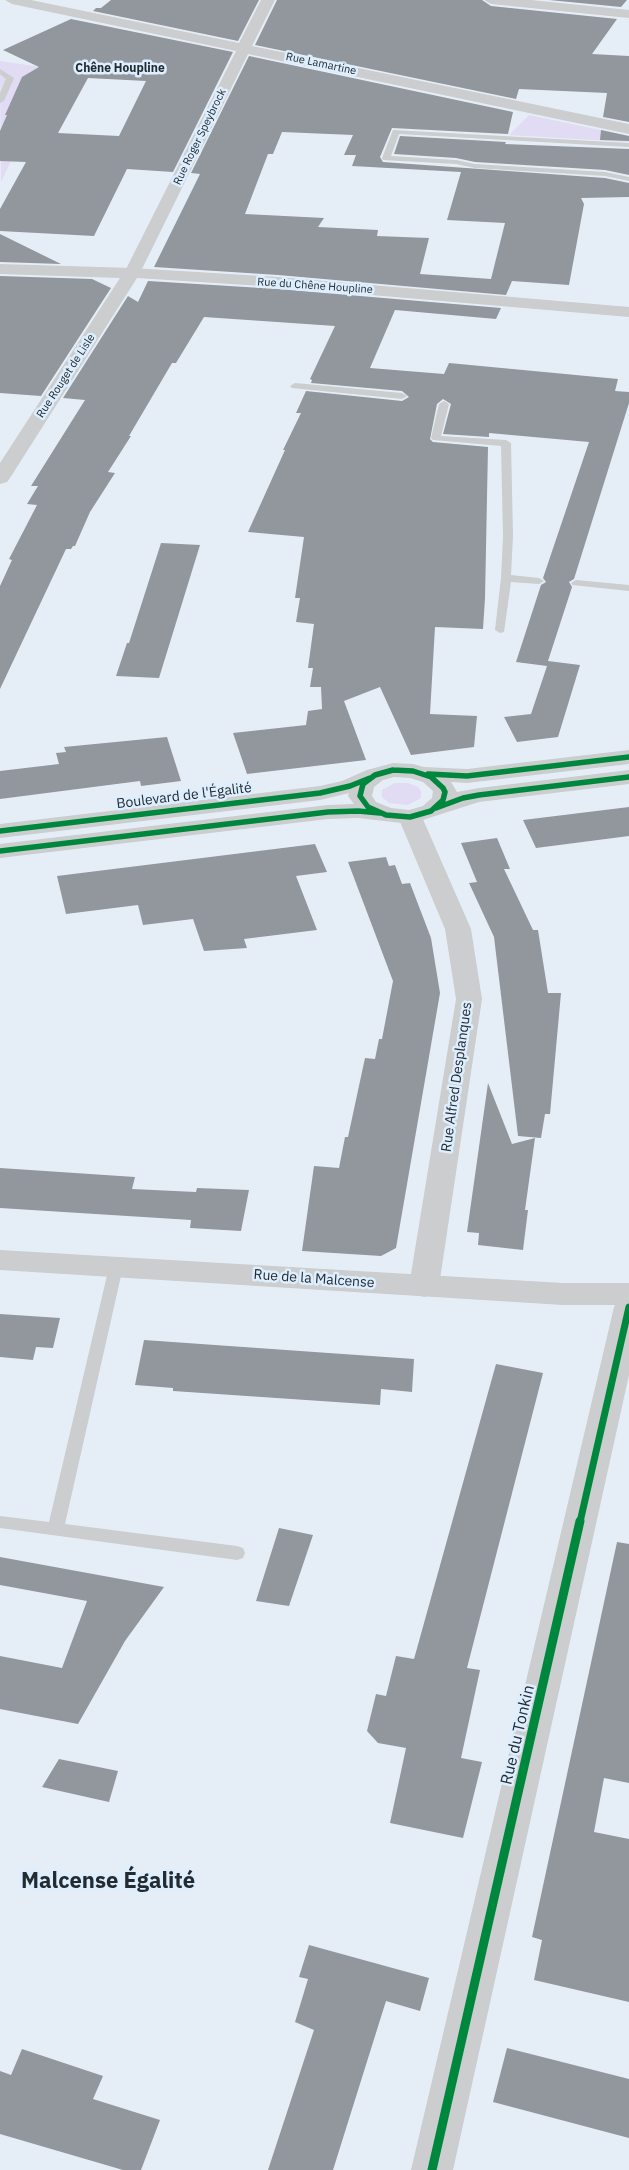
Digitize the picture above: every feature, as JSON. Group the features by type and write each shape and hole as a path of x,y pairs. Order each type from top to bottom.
{"street":[{"name":"Rue Lamartine","path":"12,0 629,128"},
{"name":"Rue Roger Speybrock","path":"132,273 268,0"},
{"path":"491,0 629,14"},
{"path":"81,14 94,5"},
{"name":"Rue du Chêne Houpline","path":"0,269 132,273 306,285 629,312"},
{"name":"Rue Rouget de Lisle","path":"0,478 132,273"},
{"path":"380,813 368,807 360,796 360,788 370,778 380,773 400,770 426,774 467,776 629,757"},
{"path":"426,774 440,784 445,792 443,800 436,808"},
{"path":"0,851 328,812 358,811 410,817 424,814 457,800 479,795 629,777"},
{"name":"Boulevard de l'Égalité","path":"0,831 320,793 350,786 370,778"},
{"name":"Rue Alfred Desplanques","path":"410,817 458,929 468,982 469,999 424,1286"},
{"name":"Rue de la Malcense","path":"0,1260 563,1294 607,1296 629,1294"},
{"name":"Rue du Tonkin","path":"440,2168 629,1307"}],"lane":[{"path":"0,71 10,78 0,101"},
{"path":"629,145 396,132 386,158 605,174 629,179"},
{"path":"295,386 402,396"},
{"path":"444,404 436,438 506,443 508,536 506,578 500,630"},
{"path":"506,578 539,581"},
{"path":"576,583 629,588"},
{"path":"56,1529 116,1266"},
{"path":"0,1522 237,1553"}],"shaded area":[{"path":"0,61 89,74 13,157 1,182"},
{"path":"529,115 629,136 629,142 509,135"},
{"path":"395,783 408,783 418,787 421,791 421,798 408,805 389,803 382,797 382,790"}],"building":[{"path":"111,0 259,0 238,41 93,11 96,8 101,8"},
{"path":"277,0 482,0 491,6 617,19 592,54 629,56 629,122 603,117 607,93 519,89 516,99 255,45"},
{"path":"549,0 627,0 621,7"},
{"path":"71,19 233,52 173,172 127,169 94,236 0,231 0,209 26,162 0,161 0,131 22,77 39,67 3,50","holes":["88,78 146,81 119,136 58,133"]},
{"path":"249,56 513,112 508,134 392,128 380,157 383,162 605,178 629,183 629,197 581,198 584,204 569,285 512,281 506,295 278,275 154,267 200,174 191,173","holes":["282,132 353,135 344,155 356,155 352,166 461,172 447,220 505,223 491,279 420,274 429,238 377,236 378,230 318,227 324,218 245,214 268,154 273,154"]},
{"path":"601,130 629,136 629,141 600,140"},
{"path":"400,136 506,142 505,144 629,149 629,175 605,170 475,162 456,158 394,154"},
{"path":"0,234 61,264 0,262"},
{"path":"0,276 92,279 111,288 41,396 0,393"},
{"path":"148,281 278,289 501,308 496,319 395,310 370,368 444,374 449,363 618,379 615,391 629,392 629,403 574,579 569,582 572,587 548,661 580,665 558,737 517,742 504,717 531,714 547,666 516,662 541,585 546,582 543,578 589,442 489,433 489,437 443,434 451,404 443,399 437,404 430,439 433,442 488,447 485,598 483,629 435,627 430,714 477,716 474,747 411,755 380,687 344,701 366,760 247,774 233,733 306,725 308,711 322,709 321,687 310,687 313,668 308,668 314,624 296,622 300,598 295,598 304,537 248,532 301,413 296,413 306,391 402,401 409,397 402,391 311,383 312,380 310,379 335,326 204,317 176,363 172,363 129,436 131,436 108,472 115,473 90,512 75,546 71,549 66,549 0,689 0,586 12,560 9,559 37,505 27,504 38,486 31,486 85,400 63,398 128,296 138,302"},
{"path":"161,543 200,545 159,678 116,676 127,643 129,643"},
{"path":"167,737 181,781 141,786 140,781 0,799 0,771 59,764 56,753 66,752 64,747"},
{"path":"629,807 629,836 536,848 523,820"},
{"path":"497,838 510,869 504,869 533,930 538,930 548,993 561,993 550,1114 545,1114 541,1138 518,1136 494,937 469,883 477,882 461,843"},
{"path":"315,844 327,872 296,876 317,930 244,939 247,948 204,951 193,919 143,925 138,905 66,914 57,876"},
{"path":"386,857 389,866 395,865 402,884 410,883 431,938 440,993 396,1248 381,1256 302,1251 314,1166 339,1168 345,1137 348,1137 365,1058 375,1059 379,1039 382,1039 393,981 348,862"},
{"path":"488,1083 512,1144 535,1138 525,1210 528,1210 523,1250 478,1245 479,1233 467,1232"},
{"path":"0,1168 135,1177 132,1189 196,1192 197,1188 249,1190 241,1231 190,1228 191,1220 0,1208"},
{"path":"0,1314 60,1318 53,1348 36,1347 33,1360 0,1357"},
{"path":"144,1340 414,1359 412,1392 381,1389 380,1405 173,1391 173,1388 135,1385"},
{"path":"496,1364 543,1373 467,1668 480,1670 461,1758 482,1762 463,1838 390,1823 406,1748 378,1743 367,1731 376,1694 386,1696 396,1656 414,1659"},
{"path":"279,1528 313,1535 289,1606 256,1601"},
{"path":"617,1542 629,1544 629,1783 604,1778 594,1832 629,1839 629,2002 534,1980 542,1940 532,1937"},
{"path":"0,1557 164,1587 125,1641 78,1724 0,1709 0,1656 62,1668 87,1601 0,1585"},
{"path":"59,1759 118,1771 109,1802 42,1787"},
{"path":"309,1945 429,1978 420,2011 386,2001 333,2170 268,2170 314,2030 295,2022 308,1979 299,1977"},
{"path":"507,2048 629,2079 629,2138 493,2102"},
{"path":"22,2049 103,2076 93,2099 160,2120 141,2170 123,2170 0,2134 0,2071 11,2075"}],"cycle path":[{"path":"428,774 467,776 629,757"},
{"path":"393,770 413,771 431,777 443,788 445,792 443,800 431,811 410,817 386,815 368,807 360,796 363,784 375,775 393,770"},
{"path":"436,808 463,798 479,795 629,777"},
{"path":"0,831 320,793 350,786 370,778"},
{"path":"0,851 328,812 358,811 380,813"},
{"path":"432,2170 629,1307"}],"district":[{"name":"Chêne Houpline","path":"120,69"},
{"name":"Malcense Égalité","path":"108,1882"}]}
